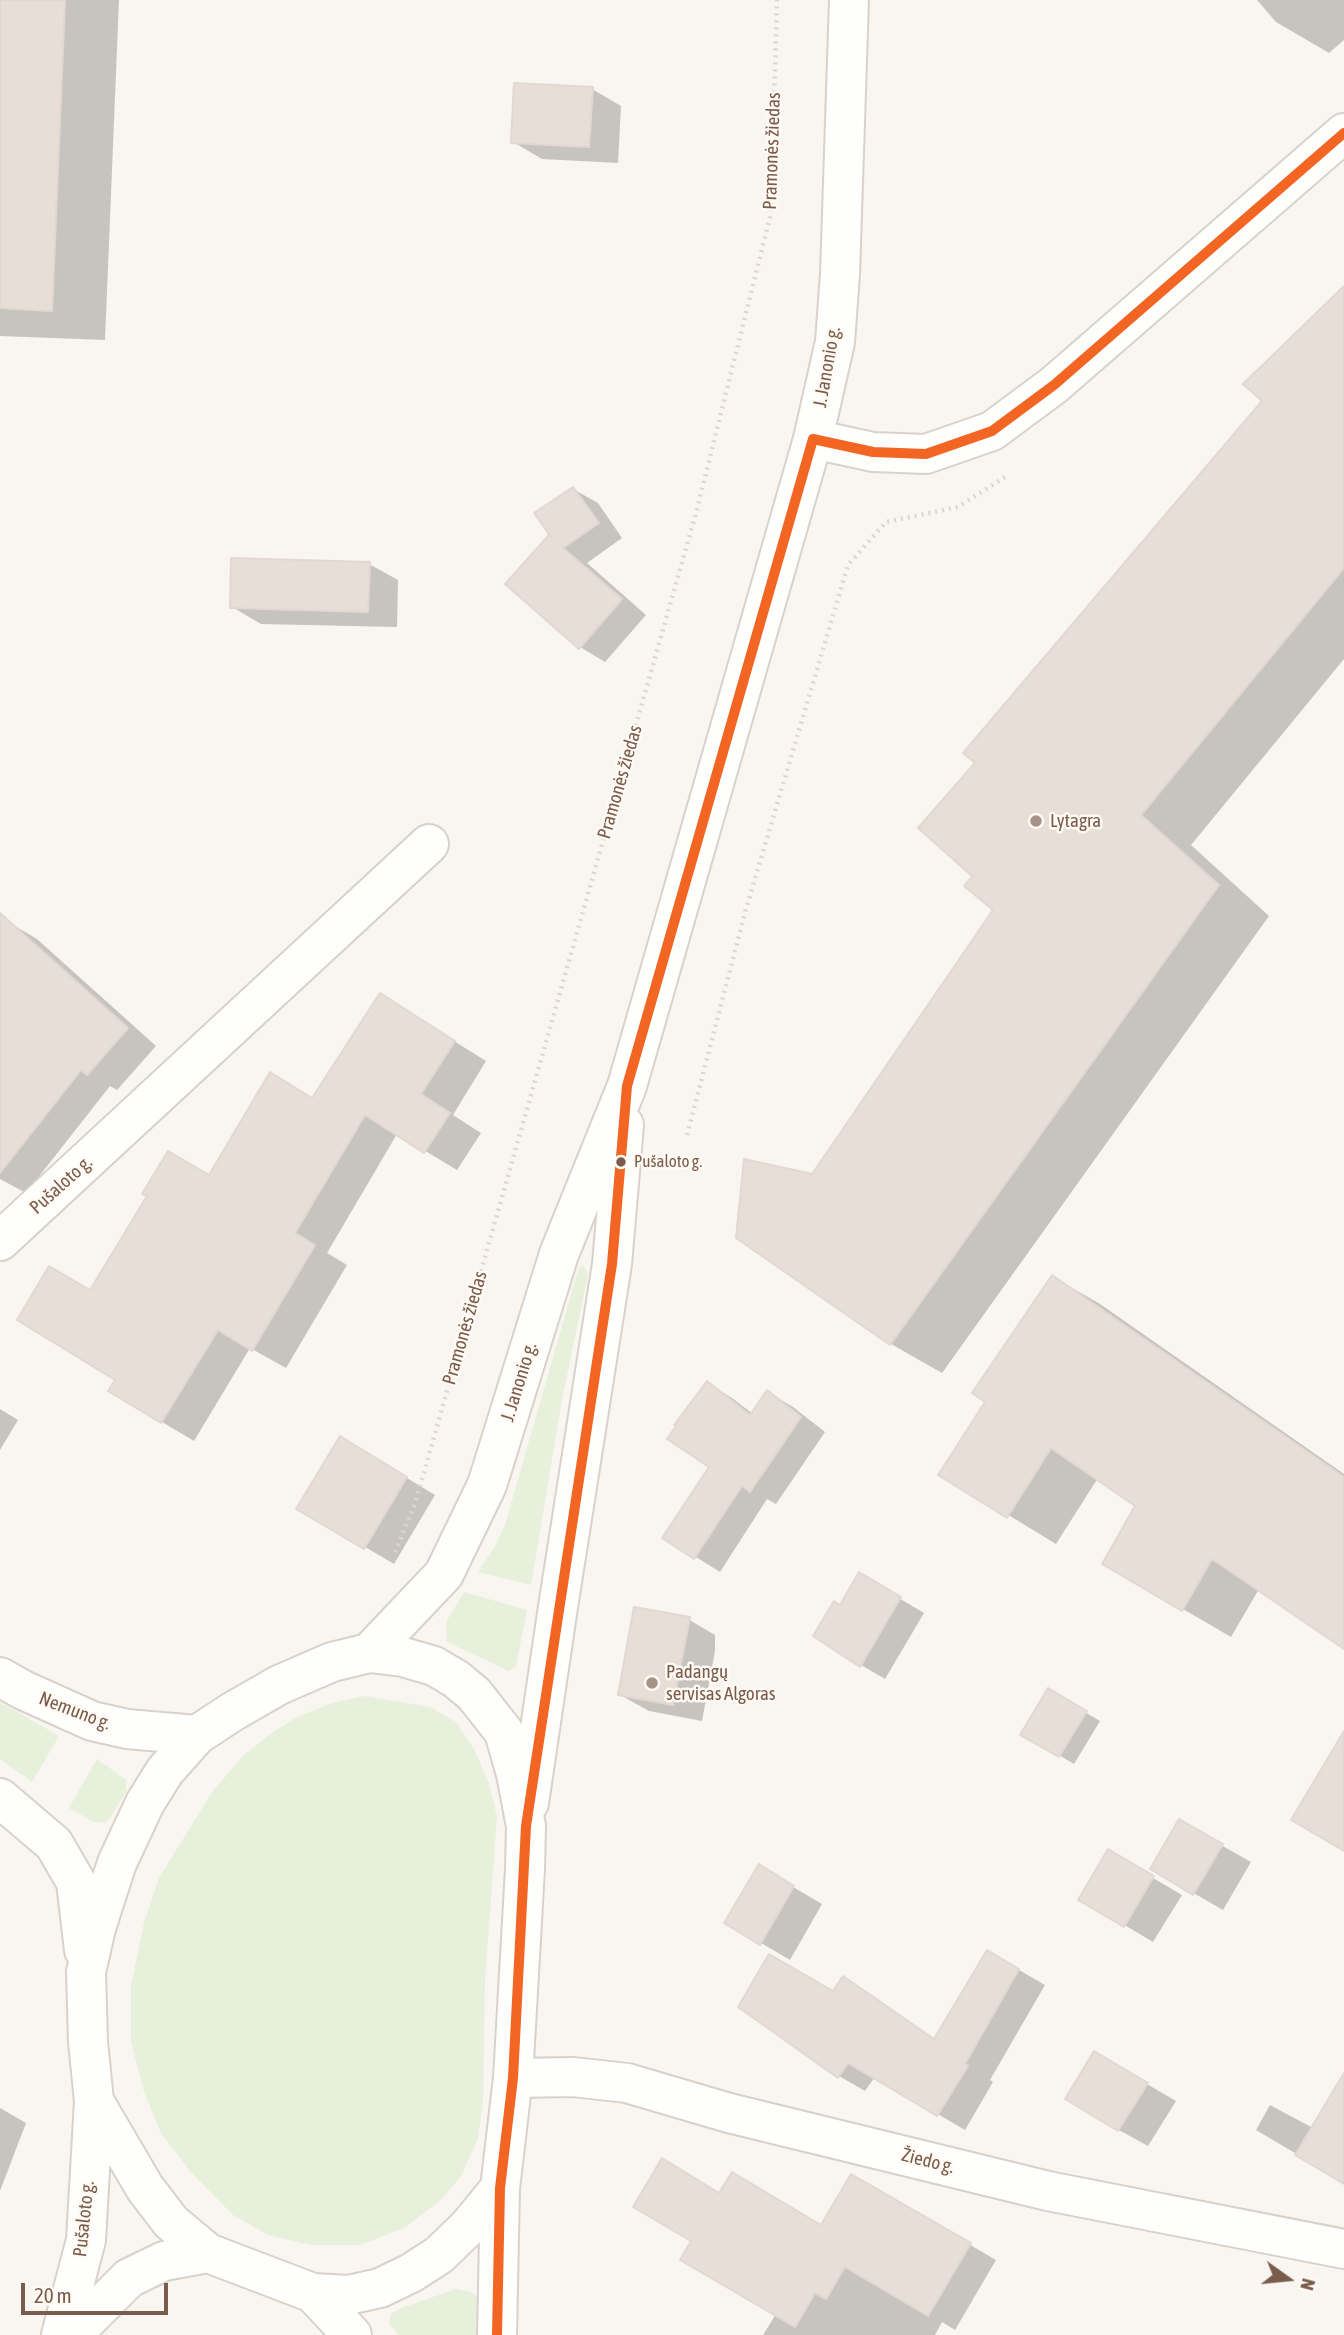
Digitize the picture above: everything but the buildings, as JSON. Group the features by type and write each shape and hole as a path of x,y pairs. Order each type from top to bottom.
{"main road":[{"name":"J. Janonio g.","path":"369,1653 444,1574 487,1485 559,1254 627,1086 813,439 835,342 849,0"},
{"path":"813,439 873,452 926,454 992,431 1054,385 1344,133"},
{"name":"Pušaloto g.","path":"0,1241 429,844"},
{"name":"J. Janonio g.","path":"526,1826 612,1264 627,1086"},
{"path":"86,1972 96,1928 127,1837 165,1770 197,1735 279,1685 332,1662 369,1653 403,1657 434,1667 456,1679 474,1694 504,1732 516,1774 526,1826 513,2078 500,2188 497,2335"},
{"name":"Nemuno g.","path":"0,1677 92,1721 127,1729 197,1735"},
{"path":"0,1798 54,1844 76,1882 86,1972"},
{"name":"Pušaloto g.","path":"61,2335 86,2240 94,2101 88,2042 86,1972"},
{"name":"Žiedo g.","path":"513,2078 573,2077 627,2083 729,2113 1048,2191 1344,2249"},
{"path":"94,2101 145,2188 172,2222 208,2253 313,2293 348,2295 380,2288 411,2273 439,2255 469,2226 500,2188"},
{"path":"72,2335 129,2278 164,2261 208,2253"},
{"path":"313,2293 352,2335"}],"path":[{"name":"Pramonės žiedas","path":"395,1552 415,1504 692,527 771,213 777,0"},
{"path":"687,1135 746,909 848,565 886,522 958,507 1009,475"}],"green space":[{"path":"583,1265 588,1275 562,1399 531,1585 478,1572 505,1525 578,1270"},
{"path":"464,1592 527,1610 516,1666 509,1671 447,1642 446,1622"},
{"path":"364,1696 430,1707 456,1722 474,1749 489,1783 497,1817 485,1981 483,2102 478,2139 461,2176 442,2199 404,2228 360,2245 311,2245 268,2235 233,2215 190,2171 161,2133 144,2092 131,2042 131,1986 144,1923 159,1878 212,1792 243,1756 270,1734 299,1716 333,1703"},
{"path":"0,1702 59,1736 32,1782 0,1759"},
{"path":"97,1759 126,1780 126,1792 105,1823 94,1822 69,1808"},
{"path":"456,2289 472,2292 478,2298 477,2335 398,2335 389,2323 391,2314 401,2308"}],"transit line":[{"path":"497,2335 500,2188 513,2078 526,1826 612,1264 627,1086 813,439 873,452 926,454 992,431 1054,385 1344,133"}],"place":[{"name":"Lytagra","path":"1036,821"},
{"name":"Pušaloto g.","path":"621,1162"},
{"name":"Padangų servisas Algoras","path":"652,1683"}]}
